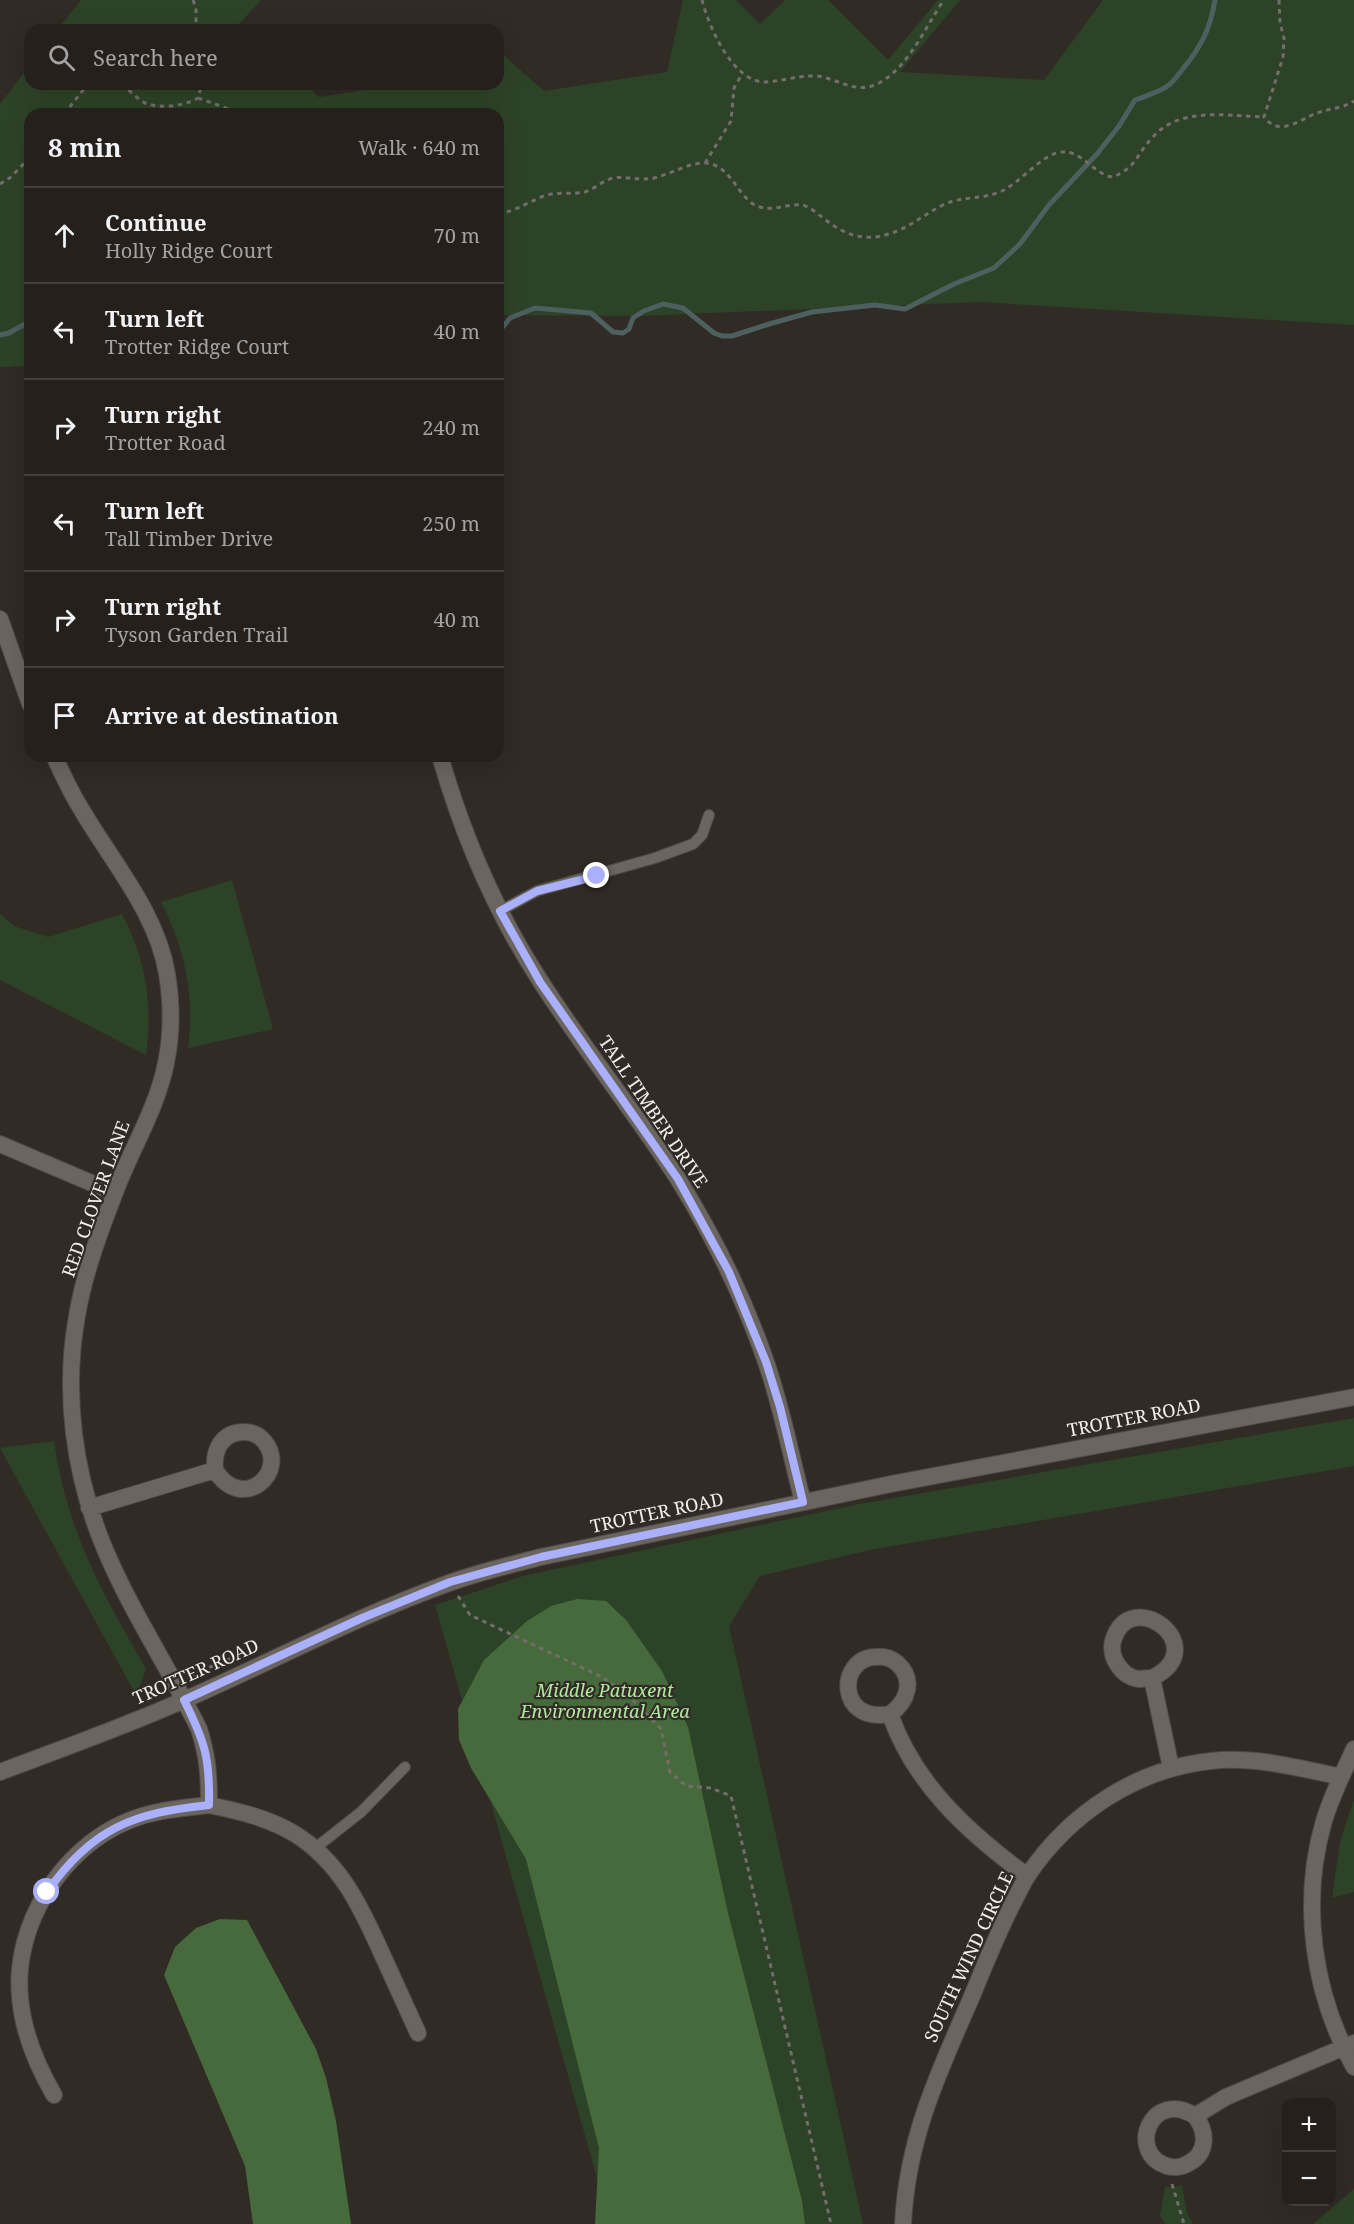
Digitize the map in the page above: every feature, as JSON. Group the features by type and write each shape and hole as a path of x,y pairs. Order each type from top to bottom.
{"street":[{"path":"0,618 24,687"},
{"name":"RED CLOVER LANE","path":"57,762 80,807 148,917 167,971 170,1000 170,1032 166,1065 155,1098 115,1193 87,1272 77,1316 72,1351 73,1428 89,1508 104,1548 199,1729 207,1752 209,1805"},
{"name":"TALL TIMBER DRIVE","path":"442,762 462,824 500,911 540,982 678,1179 729,1272 766,1362 780,1407 803,1502"},
{"path":"0,1144 115,1193"},
{"name":"TROTTER ROAD","path":"0,1772 184,1700 362,1618 450,1582 541,1557 803,1502 1354,1397"},
{"path":"89,1508 215,1470"},
{"path":"1152,1678 1172,1768"},
{"path":"890,1714 897,1735 912,1763 943,1804 989,1848 1027,1876"},
{"path":"1354,1749 1324,1820 1317,1849 1312,1918 1315,1952 1329,2010 1349,2045 1354,2067"},
{"name":"SOUTH WIND CIRCLE","path":"903,2224 909,2169 931,2090 1005,1919 1027,1876 1071,1824 1130,1784 1172,1768 1212,1761 1247,1761 1293,1766 1341,1777"},
{"path":"54,2095 29,2045 19,1995 24,1941 47,1892 63,1868 104,1833 128,1821 155,1812 209,1805 241,1812 295,1834 314,1849 341,1876 357,1901 418,2033"},
{"path":"1196,2116 1226,2097 1349,2045"},
{"path":"1168,2109 1186,2110 1196,2116 1202,2124 1204,2136 1203,2147 1198,2157 1183,2166 1171,2167 1160,2163 1150,2154 1146,2135 1149,2124 1155,2116 1168,2109"}],"lane":[{"path":"500,911 537,891 655,858 693,844 702,835 709,815"},
{"path":"314,1849 361,1812 405,1767"}],"path":[{"path":"194,0 195,24"},
{"path":"702,0 711,28 742,74 764,82 818,76 853,87 864,88 878,83 901,64 944,0"},
{"path":"1279,0 1280,23 1284,38 1282,57 1264,117 1267,122 1277,126 1287,126 1299,123 1316,113 1344,107 1354,101"},
{"path":"705,163 732,121 734,88 742,74"},
{"path":"69,108 83,90"},
{"path":"129,90 146,103 165,106 191,102 198,98 200,90"},
{"path":"198,98 226,108"},
{"path":"504,213 513,211 545,195 588,191 611,179 648,179 705,163 717,166 755,205 768,208 803,205 840,230 858,238 876,237 894,233 944,204 988,196 1003,190 1054,153 1065,151 1077,155 1104,176 1113,177 1122,174 1134,165 1153,136 1182,119 1202,115 1264,117"},
{"path":"0,184 24,163"},
{"path":"450,1582 470,1615 602,1677 627,1694 661,1729 670,1772 686,1786 711,1788 731,1796 831,2224"},
{"path":"184,1700 196,1673 238,1655"},
{"path":"1171,2167 1172,2188 1184,2224"}],"green space":[{"path":"81,0 261,0 239,24 62,24"},
{"path":"683,0 736,0 760,24 785,0 828,0 888,60 938,0 960,0 900,72 1044,80 1103,0 1354,0 1354,325 980,302 638,316 504,315 504,108 24,108 24,366 0,367 0,104 24,73 24,90 311,90 319,97 365,90 504,90 504,55 544,91 667,72"},
{"path":"232,880 273,1029 188,1048 190,1010 186,973 176,937 161,902"},
{"path":"0,914 14,926 48,937 122,914 137,948 146,982 149,1018 146,1055 0,980"},
{"name":"Middle Patuxent Environmental Area","path":"1354,1418 1354,1466 870,1550 760,1576 729,1626 863,2224 610,2224 435,1605 523,1576 859,1504"},
{"path":"54,1441 60,1474 77,1533 101,1587 146,1669 136,1695 0,1448"},
{"name":"Middle Patuxent Environmental Area","path":"577,1599 606,1601 626,1620 662,1671 688,1727 728,1913 802,2201 805,2224 595,2224 599,2148 526,1859 471,1768 459,1740 458,1709 484,1660 527,1621 551,1606"},
{"path":"1354,1799 1354,1892 1332,1898 1340,1842"},
{"path":"220,1919 247,1920 316,2049 326,2078 336,2121 351,2224 253,2224 245,2166 164,1975 175,1947 196,1928"},
{"path":"1182,2186 1187,2213 1193,2224 1165,2224 1160,2216 1165,2187"},
{"path":"1354,2189 1354,2224 1313,2224 1336,2206"}],"waterway":[{"path":"504,326 510,318 535,308 591,313 613,332 623,333 629,329 633,318 663,304 683,308 714,333 732,336 812,312 875,305 905,309 954,284 994,268 1020,244 1049,205 1097,154 1119,126 1135,100 1161,90 1176,78 1204,38 1215,0"},
{"path":"0,335 24,324"}],"route":[{"path":"47,1892 63,1868 104,1833 128,1821 155,1812 209,1805 207,1752 199,1729 184,1700 362,1618 450,1582 541,1557 803,1502 780,1407 766,1362 729,1272 678,1179 540,982 500,911 537,891 597,876"}]}
